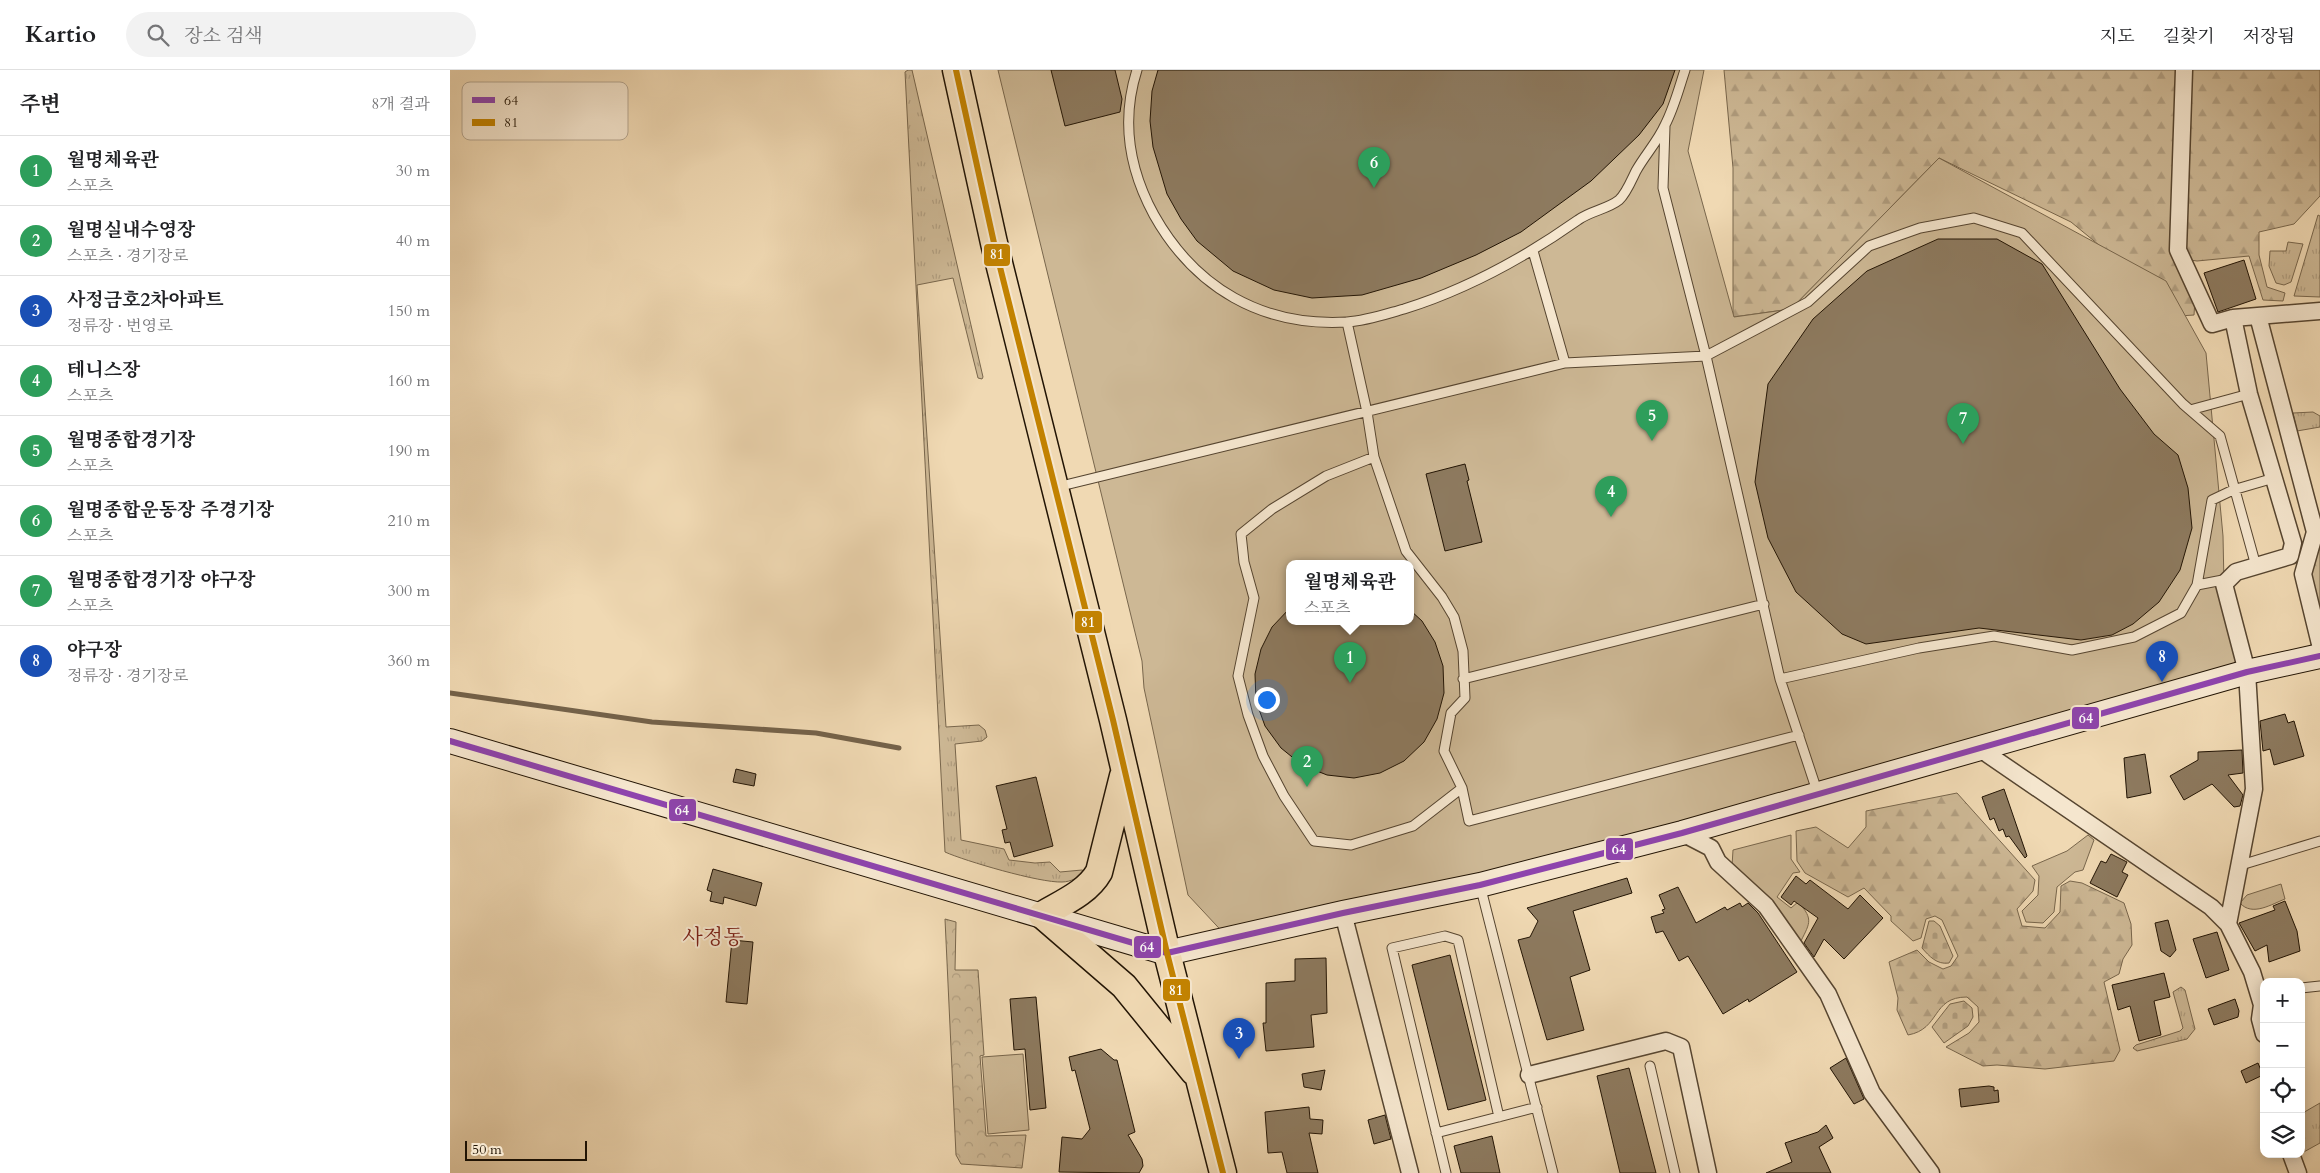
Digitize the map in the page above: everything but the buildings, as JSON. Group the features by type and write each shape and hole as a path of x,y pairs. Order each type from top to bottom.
{"main road":[{"path":"956,70 994,243 1124,770 1167,953 1224,1173"},
{"path":"1124,770 1099,872 1093,882 1042,914 1124,986 1199,1078"}],"street":[{"path":"2184,70 2178,250 2212,324 2233,318 2320,311"},
{"path":"2258,316 2314,505 2315,532 2303,574 2320,644"},
{"path":"2228,924 2241,865 2254,789 2247,672 2224,584 2236,572 2290,556 2293,543 2249,394 2233,318"},
{"path":"450,741 1042,914 1167,953 1343,912 1480,885 1682,833 2247,672 2320,656"},
{"path":"1980,749 2211,908 2228,924 2252,972 2260,996"},
{"path":"1682,833 1711,848 1718,862 1766,906 1828,994 1872,1093 1923,1170"},
{"path":"1343,912 1410,1173"},
{"path":"1529,1075 1666,1041 1681,1047 1708,1173"},
{"path":"2292,1158 2298,1173"}],"lane":[{"path":"1137,70 1127,115 1136,173 1146,199 1178,251 1196,272 1214,287 1240,301 1271,314 1308,320 1347,322 1379,316 1428,301 1479,280 1533,251 1583,216 1620,199 1665,126 1685,70"},
{"path":"1665,126 1663,188 1706,356 1780,679 1818,795"},
{"path":"1054,488 1564,363 1706,356 1808,302 1869,246 1920,228 1974,218 2022,233 2190,410 2220,436 2233,490 2256,566"},
{"path":"1533,251 1564,363"},
{"path":"1347,322 1367,412 1374,457 1406,551 1413,560"},
{"path":"2190,410 2249,394"},
{"path":"1374,457 1326,476 1272,509 1241,534 1244,562 1254,598 1238,676 1244,700 1263,756 1284,796 1314,840 1351,845 1413,826 1462,788"},
{"path":"1780,679 1919,648 1994,636 2072,650 2134,637 2181,613 2197,585 2212,500 2233,490 2274,478"},
{"path":"1414,561 1442,597 1454,617 1463,651 1464,698 1452,712 1444,751 1462,788 1469,821 1798,735"},
{"path":"2197,585 2229,579"},
{"path":"1463,679 1764,604"},
{"path":"2241,865 2320,841"},
{"path":"1480,885 1553,1173"},
{"path":"1446,1173 1392,948 1445,936 1458,940 1499,1116"},
{"path":"2305,988 2320,986"},
{"path":"1650,1066 1675,1173"},
{"path":"1436,1133 1537,1107"}],"green space":[{"path":"912,70 983,377 982,379 978,378 953,278 917,285 946,727 979,725 985,730 987,737 982,741 955,744 961,840 1004,849 1009,860 1035,863 1050,862 1060,872 1082,870 1086,872 1075,879 1065,882 1037,879 985,866 945,852 905,72"},
{"path":"998,70 1704,70 1688,151 1734,317 1791,309 1939,158 2166,281 2206,353 2223,536 2224,584 2247,672 1230,940 1188,895 1144,688 1142,661"},
{"path":"1724,70 2320,70 2320,196 2294,224 2259,232 2259,255 2267,287 2285,293 2283,301 2263,300 2249,256 2197,261 2176,258 2195,299 2194,315 2179,316 2156,292 2071,222 1939,158 1791,309 1733,317 1733,168"},
{"path":"2318,215 2320,216 2320,297 2294,296"},
{"path":"2288,242 2303,244 2291,282 2284,285 2276,283 2269,266 2270,251 2286,251"},
{"path":"2313,412 2320,416 2320,427 2297,431 2293,413"},
{"path":"2320,548 2320,612 2309,571"},
{"path":"1957,793 2035,880 2033,891 2017,909 2022,926 2045,928 2060,912 2061,886 2070,881 2082,883 2124,903 2131,924 2132,945 2123,959 2119,974 2104,982 2120,1050 2114,1061 2045,1069 1997,1065 1983,1066 1946,1047 1969,1033 1979,1022 1978,1007 1967,997 1955,998 1947,1002 1926,1027 1919,1032 1908,1035 1897,1010 1898,998 1889,962 1917,950 1929,962 1943,969 1951,966 1958,956 1942,920 1935,916 1926,919 1921,938 1913,941 1891,921 1891,916 1864,888 1848,897 1805,873 1797,861 1796,831 1816,827 1848,848 1866,827 1866,811"},
{"path":"1791,835 1791,859 1800,872 1793,873 1777,897 1791,908 1798,902 1807,913 1808,927 1799,945 1732,866 1733,850"},
{"path":"2088,835 2094,840 2083,870 2075,872 2057,887 2054,912 2043,923 2026,922 2022,911 2038,895 2039,876 2032,866 2067,851"},
{"path":"2281,884 2285,899 2256,909 2250,909 2240,903 2247,895"},
{"path":"945,919 956,922 955,970 978,970 984,1055 980,1056 986,1136 1026,1135 1022,1168 961,1164 956,1155"},
{"path":"1929,921 1934,921 1940,926 1953,956 1949,963 1937,961 1930,957 1922,948"},
{"path":"2181,987 2185,990 2195,1029 2187,1039 2137,1051 2133,1048 2136,1045 2180,1031 2183,1028 2173,992"},
{"path":"1964,1001 1972,1008 1973,1017 1968,1026 1944,1043 1932,1027 1950,1004"},
{"path":"1023,1054 1029,1130 988,1134 982,1057"},
{"path":"2320,1103 2320,1143 2305,1151 2305,1113"}],"waterway":[{"path":"450,693 652,722 816,733 899,748"}],"transit line":[{"name":"81","path":"956,70 994,243 1113,720 1167,953 1223,1173"},
{"name":"64","path":"450,741 1167,953 1343,913 1480,885 1682,833 2247,672 2320,656"}],"place":[{"name":"월명종합운동장 주경기장","path":"1374,188"},
{"name":"월명종합경기장","path":"1652,441"},
{"name":"월명종합경기장 야구장","path":"1963,444"},
{"name":"테니스장","path":"1611,517"},
{"name":"야구장","path":"2162,682"},
{"name":"월명체육관","path":"1350,683"},
{"name":"월명실내수영장","path":"1307,787"},
{"name":"사정금호2차아파트","path":"1239,1059"}],"district":[{"name":"사정동","path":"713,937"}]}
